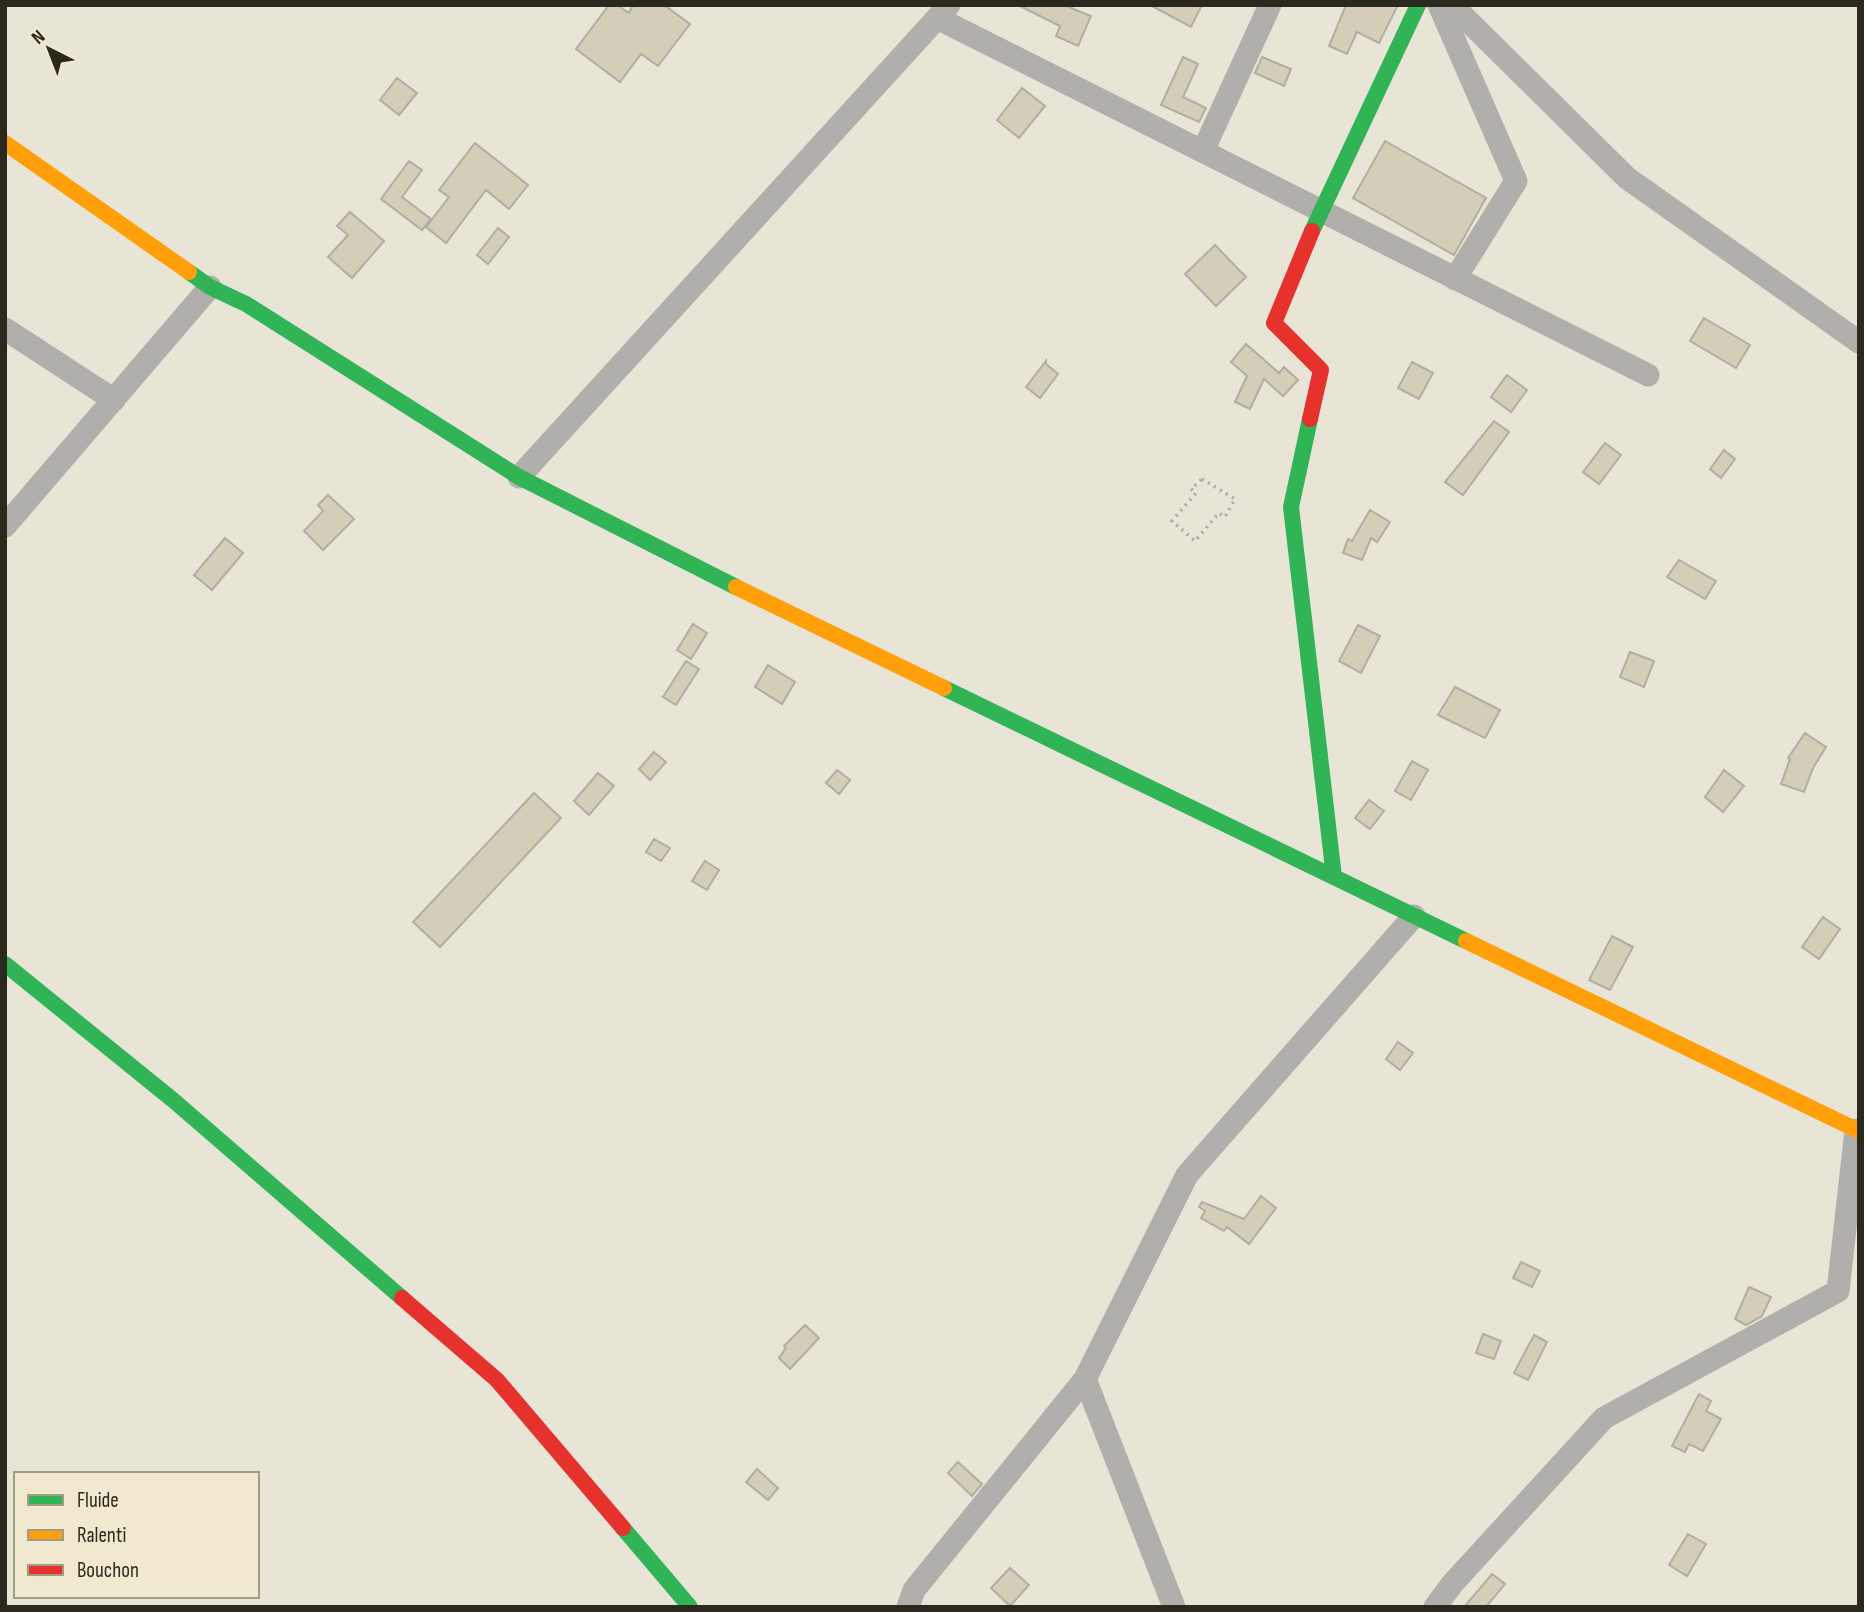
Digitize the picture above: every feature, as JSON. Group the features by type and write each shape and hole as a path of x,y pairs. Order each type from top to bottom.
{"main road":[{"path":"1334,877 1291,507 1321,370 1274,323 1320,210 1418,5"},
{"path":"5,143 210,286 246,304 519,477 668,554 1857,1130"},
{"path":"5,964 173,1100 497,1380 690,1607"}],"street":[{"path":"1203,151 1270,5"},
{"path":"1439,5 1516,181 1455,279"},
{"path":"1452,5 1627,178 1859,342"},
{"path":"519,477 944,12 1203,151 1648,375"},
{"path":"5,526 210,286"},
{"path":"5,329 114,400"},
{"path":"908,1607 914,1590 1085,1379 1187,1175 1414,916"},
{"path":"1436,1607 1453,1583 1604,1418 1838,1291 1857,1130"},
{"path":"1085,1379 1174,1607"}],"path":[{"path":"1202,479 1235,499 1225,517 1219,513 1195,541 1172,521 1196,493 1191,489 1202,479"}],"building":[{"path":"609,5 617,5 629,13 633,5 664,5 690,24 658,66 641,54 620,82 576,49"},
{"path":"1018,5 1064,5 1091,16 1078,46 1056,36 1060,26"},
{"path":"1150,5 1202,5 1191,27"},
{"path":"1346,5 1398,5 1379,43 1357,32 1347,54 1329,46"},
{"path":"1183,57 1198,64 1183,97 1206,108 1199,122 1161,105"},
{"path":"1262,57 1291,69 1284,86 1255,73"},
{"path":"397,78 417,93 399,115 380,100"},
{"path":"1022,88 1045,106 1019,138 997,120"},
{"path":"1385,141 1486,198 1454,255 1353,198"},
{"path":"475,143 528,185 509,209 486,190 446,243 426,227 449,197 439,190"},
{"path":"409,161 422,170 402,197 431,219 422,230 381,199"},
{"path":"350,212 384,241 352,278 328,257 348,235 337,226"},
{"path":"498,228 509,237 488,264 477,255"},
{"path":"1215,245 1246,277 1216,306 1185,274"},
{"path":"1704,318 1750,345 1736,368 1690,341"},
{"path":"1246,344 1279,373 1284,367 1298,380 1283,396 1264,379 1250,409 1235,402 1247,376 1231,362"},
{"path":"1046,361 1058,374 1040,398 1026,387"},
{"path":"1412,362 1433,373 1419,399 1398,388"},
{"path":"1507,375 1527,390 1511,412 1491,397"},
{"path":"1494,421 1509,432 1463,495 1445,482"},
{"path":"1605,443 1621,455 1599,484 1583,472"},
{"path":"1724,450 1735,459 1721,478 1710,469"},
{"path":"328,495 354,519 323,550 304,531 323,511 318,505"},
{"path":"1370,510 1390,522 1377,542 1371,538 1362,560 1343,553 1348,539 1352,541"},
{"path":"225,538 243,553 212,590 194,575"},
{"path":"1679,560 1716,581 1705,599 1667,577"},
{"path":"693,624 707,633 691,659 677,650"},
{"path":"1358,625 1380,636 1361,673 1339,661"},
{"path":"1630,652 1654,661 1644,687 1620,677"},
{"path":"686,661 699,669 676,705 663,697"},
{"path":"768,665 795,682 782,704 755,687"},
{"path":"1455,687 1500,710 1485,738 1438,715"},
{"path":"1805,733 1826,747 1813,768 1804,792 1781,784 1790,759 1788,758"},
{"path":"654,752 666,762 650,780 639,769"},
{"path":"1412,761 1428,770 1411,800 1395,791"},
{"path":"837,770 850,780 839,794 826,783"},
{"path":"1724,770 1744,786 1723,812 1705,797"},
{"path":"598,773 614,786 589,815 574,801"},
{"path":"534,793 561,818 440,947 413,922"},
{"path":"1369,800 1384,811 1370,829 1355,818"},
{"path":"654,839 670,848 661,861 646,852"},
{"path":"705,861 719,870 707,890 692,881"},
{"path":"1823,917 1840,929 1819,959 1802,947"},
{"path":"1612,936 1633,947 1610,990 1589,980"},
{"path":"1398,1042 1413,1053 1400,1070 1386,1059"},
{"path":"1261,1196 1276,1208 1249,1244 1227,1227 1224,1231 1201,1218 1205,1211 1199,1207 1202,1202 1244,1219"},
{"path":"1521,1262 1540,1271 1532,1287 1513,1278"},
{"path":"1749,1287 1771,1297 1762,1316 1746,1325 1735,1319"},
{"path":"805,1325 819,1338 790,1369 779,1358 786,1348 784,1346"},
{"path":"1483,1334 1501,1341 1494,1359 1476,1353"},
{"path":"1534,1335 1547,1342 1528,1380 1514,1373"},
{"path":"1699,1394 1711,1401 1706,1411 1721,1419 1703,1451 1689,1444 1685,1452 1672,1446"},
{"path":"958,1462 982,1484 972,1496 948,1473"},
{"path":"757,1469 778,1488 768,1500 746,1482"},
{"path":"1688,1534 1706,1544 1687,1576 1669,1565"},
{"path":"1010,1568 1029,1585 1010,1606 991,1588"},
{"path":"1492,1574 1505,1584 1486,1607 1464,1607"}],"traffic: fast":[{"path":"1312,231 1418,5"},
{"path":"189,272 210,287 246,304 519,477 736,587"},
{"path":"1310,419 1291,507 1334,877"},
{"path":"944,688 1466,941"},
{"path":"5,964 173,1100 402,1298"},
{"path":"623,1528 690,1607"}],"traffic: slow":[{"path":"5,143 189,272"},
{"path":"736,587 944,688"},
{"path":"1466,941 1859,1131"}],"traffic: jam":[{"path":"1310,419 1321,370 1274,323 1312,231"},
{"path":"402,1298 497,1380 623,1528"}]}
